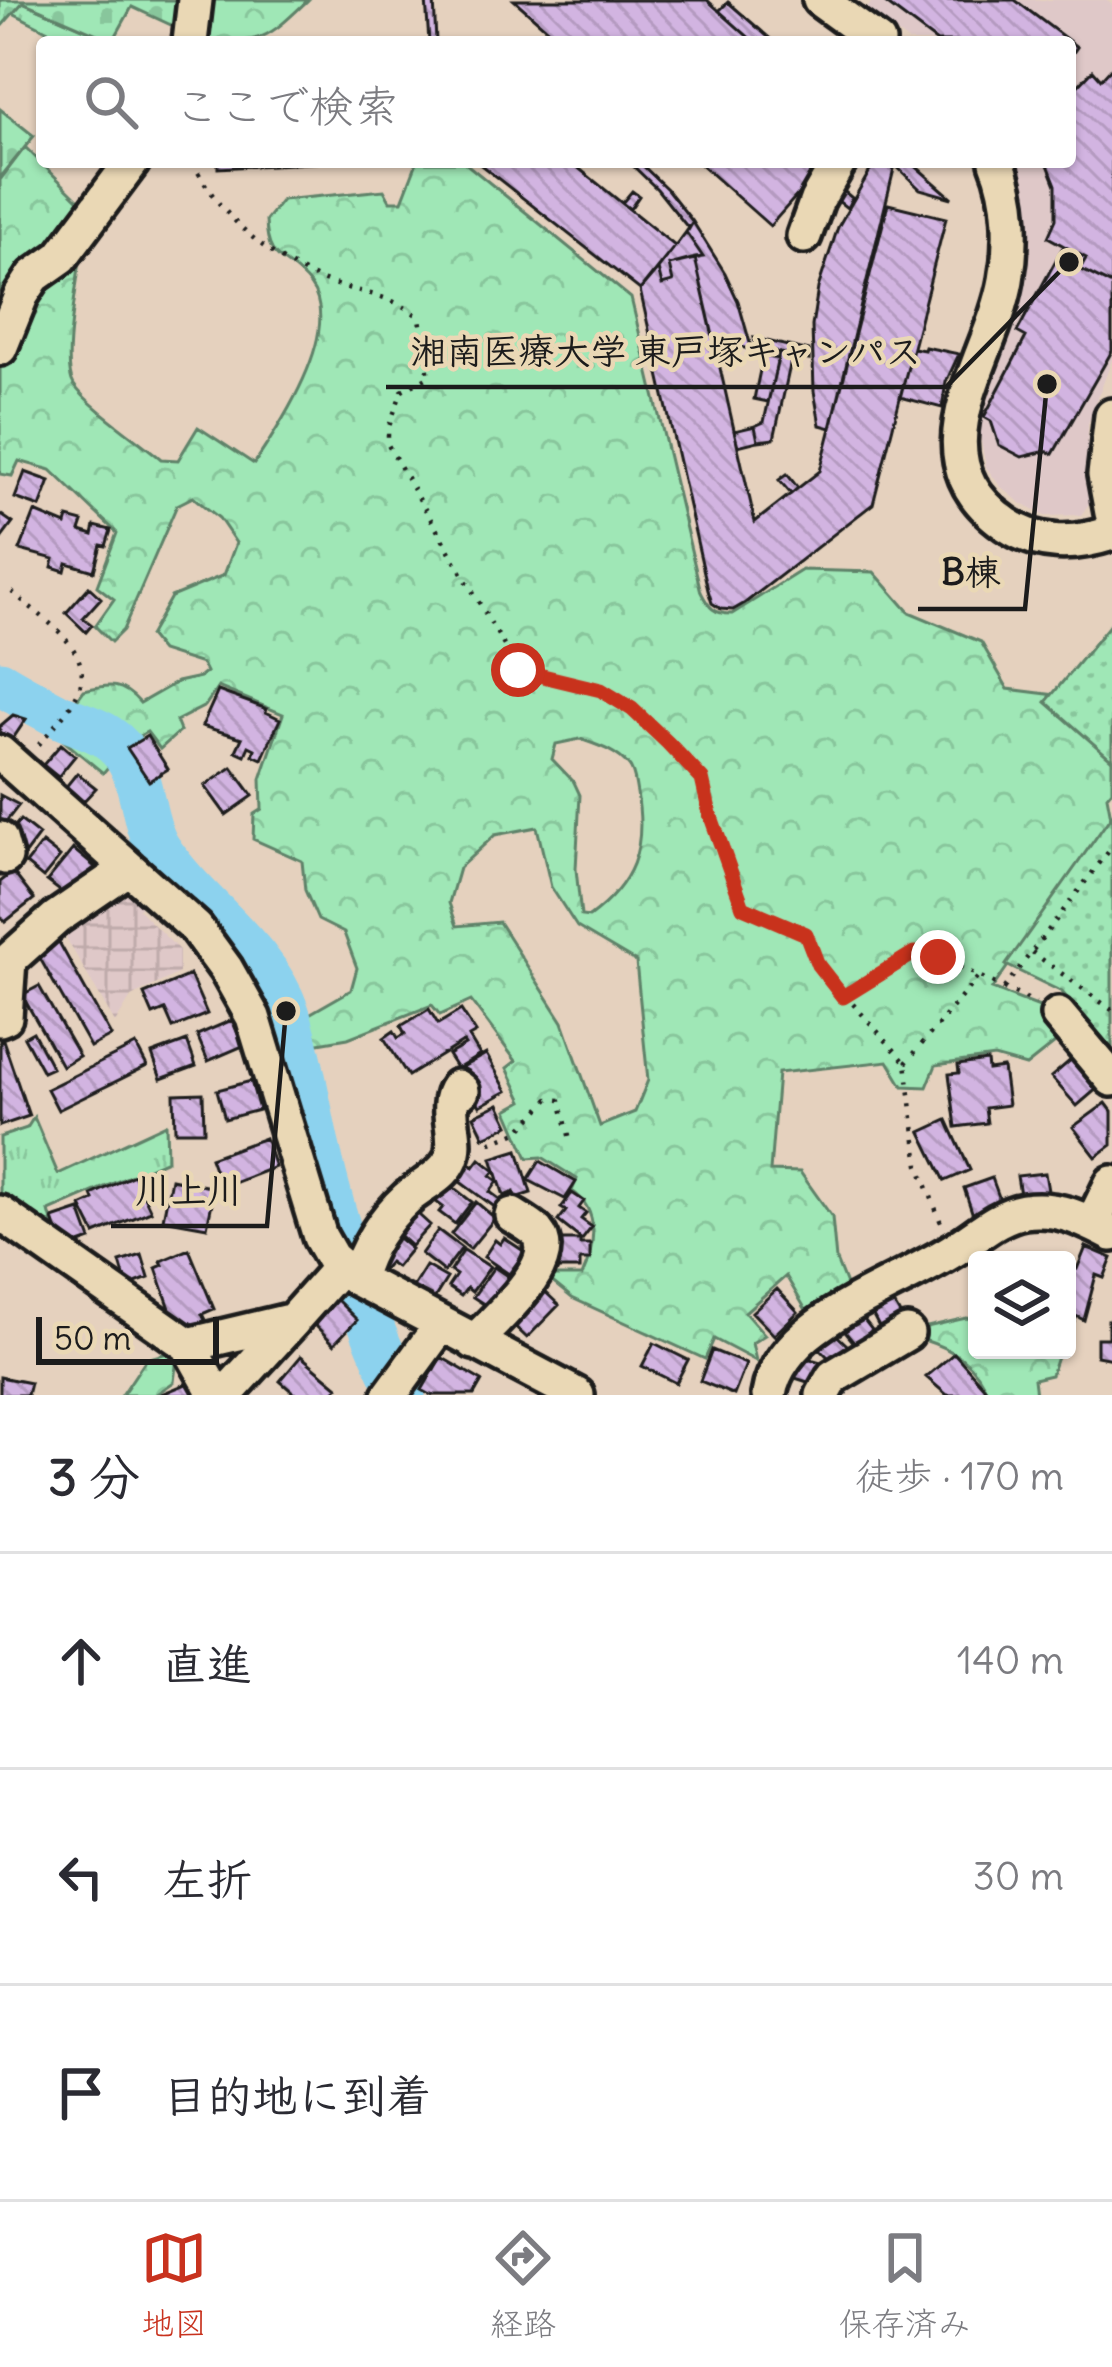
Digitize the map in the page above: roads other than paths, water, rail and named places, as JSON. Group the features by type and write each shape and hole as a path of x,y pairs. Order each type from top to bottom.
{"street":[{"path":"191,36 195,0"},
{"path":"820,0 870,36"},
{"path":"0,348 34,276 61,257 128,168"},
{"path":"804,236 835,168"},
{"path":"999,168 1010,225 1006,281 959,422 960,460 969,484 989,512 1018,532 1055,543 1112,533"},
{"path":"1112,416 1105,476 1112,513"},
{"path":"9,762 196,928 226,969 253,1017 320,1237 355,1274 441,1325 577,1395"},
{"path":"0,1019 5,1017 9,960 56,918 129,868"},
{"path":"1044,1007 1112,1079"},
{"path":"225,1395 293,1320 355,1274 377,1233 405,1200 445,1169 454,1156 450,1096 457,1087 462,1091"},
{"path":"779,1393 771,1379 813,1329 1017,1212 1058,1210 1102,1229 1112,1183"},
{"path":"0,1213 188,1345 216,1395"},
{"path":"474,1342 537,1274 542,1244 537,1232 512,1215"},
{"path":"188,1345 293,1320"},
{"path":"390,1395 441,1325"},
{"path":"823,1395 833,1377 907,1333"}],"waterway":[{"path":"0,683 116,743 135,772 158,848 246,946 276,988 296,1044 342,1239 364,1307 403,1395"}],"place":[{"name":"湘南医療大学 東戸塚キャンパス","path":"1069,262"},
{"name":"B棟","path":"1047,384"},
{"name":"川上川","path":"286,1011"}]}
